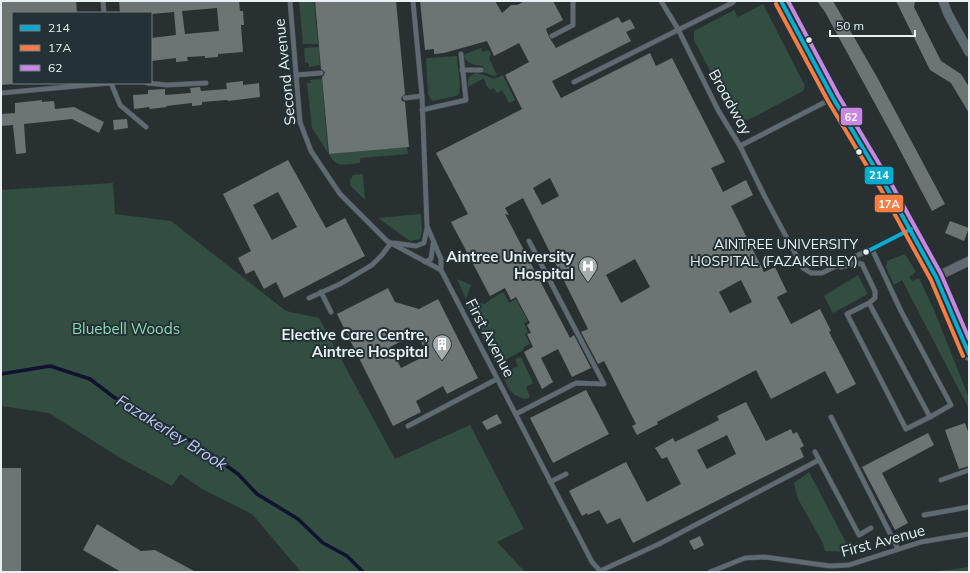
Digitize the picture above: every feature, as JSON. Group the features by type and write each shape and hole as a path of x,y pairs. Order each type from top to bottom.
{"street":[{"path":"781,1 833,98 911,229 936,276 969,354"},
{"path":"943,1 948,14 969,52"},
{"path":"936,276 969,261"}],"lane":[{"path":"103,1 104,12"},
{"name":"Second Avenue","path":"290,1 300,122 311,152 340,194 389,242 441,270"},
{"name":"First Avenue","path":"413,1 422,96 427,226 441,259 441,270 592,562 600,572"},
{"path":"552,36 573,25 573,1"},
{"name":"Broadway","path":"661,1 678,29 718,110 740,146 833,98"},
{"path":"574,82 734,1"},
{"path":"422,110 466,100 461,54"},
{"path":"462,70 481,70"},
{"path":"296,75 321,73"},
{"path":"152,83 173,85 206,83"},
{"path":"1,93 100,84"},
{"path":"111,84 120,105 146,127"},
{"path":"405,98 422,96"},
{"path":"740,146 765,198 803,268 814,274 857,263 862,264 875,298 847,314 906,429 951,405 901,311 872,249"},
{"path":"310,298 372,266 382,255 389,242 406,246 416,246 424,243 427,226"},
{"path":"833,269 911,229"},
{"path":"516,414 576,383 604,384 529,241"},
{"path":"425,262 431,259 434,242"},
{"path":"321,292 331,312"},
{"path":"869,302 930,417"},
{"path":"408,426 497,379"},
{"path":"831,417 898,549"},
{"path":"815,452 858,535 871,528"},
{"path":"600,572 659,544 819,460"},
{"path":"941,480 969,470"},
{"path":"550,482 566,474"},
{"path":"924,515 969,507"},
{"name":"First Avenue","path":"710,572 745,558 764,557 830,566 849,565 922,542 969,534"}],"green space":[{"path":"299,1 314,1 318,44 303,44"},
{"path":"763,4 805,86 803,91 752,118 746,120 738,119 729,107 694,40 694,31 734,10 738,17"},
{"path":"319,47 320,65 309,67 309,64 305,62 304,49"},
{"path":"481,48 482,52 488,50 491,54 489,58 497,75 494,76 483,72 483,66 471,64 463,55"},
{"path":"457,56 460,86 459,94 432,101 428,94 426,58"},
{"path":"479,72 479,74 494,79 503,75 515,100 509,103 502,90 497,93 494,88 490,90 486,85 484,78 468,87 470,77"},
{"path":"322,79 328,153 312,128 307,83 311,83 310,80"},
{"path":"407,147 408,154 360,158 360,163 346,165 338,164 329,154"},
{"path":"362,174 365,200 350,185 353,175"},
{"name":"Bluebell Woods","path":"113,183 115,214 171,221 286,311 319,318 395,459 470,425 524,529 497,542 525,572 301,572 252,514 202,489 180,474 172,486 122,459 49,413 1,406 1,190"},
{"path":"421,214 422,230 420,239 410,241 378,218"},
{"path":"905,254 916,272 909,277 912,281 919,278 934,310 969,398 969,409 902,280 894,285 886,267 887,261"},
{"path":"858,275 867,293 866,295 833,313 824,296"},
{"path":"457,279 471,285 466,299"},
{"path":"503,292 509,303 516,299 528,321 524,323 528,332 525,334 530,344 524,347 523,350 500,363 495,362 468,308 470,301 485,304"},
{"path":"521,357 533,383 526,387 530,397 526,399 516,396 510,391 502,374 518,366 515,359"},
{"path":"809,472 851,552 825,551 823,543 798,499 794,483"},
{"path":"969,567 969,572 931,572"}],"building":[{"path":"1,1 76,1 77,12 12,12 13,84 1,85"},
{"path":"119,1 239,1 240,11 243,11 244,25 241,25 243,52 218,54 218,57 187,57 188,61 176,62 176,58 152,61 152,38 176,35 174,12 152,14 152,12 120,12","holes":["217,8 219,31 185,34 182,11"]},
{"path":"315,1 396,1 405,94 401,98 402,101 405,102 409,147 329,154 322,77 325,72 321,69"},
{"path":"420,1 495,1 502,13 511,5 517,5 525,1 553,1 563,20 546,29 556,48 618,17 622,23 630,19 635,28 626,32 631,41 552,81 561,98 650,53 656,66 672,58 725,162 711,168 723,192 746,180 753,195 731,206 764,272 775,267 787,292 777,297 791,324 820,309 831,331 829,332 856,384 837,394 825,371 771,399 756,370 657,422 658,424 637,435 632,426 636,424 604,361 598,364 581,332 588,329 523,198 505,208 509,215 505,214 570,338 574,335 591,368 572,377 558,349 541,358 553,382 542,389 524,352 533,347 527,334 531,333 527,325 530,323 516,297 511,300 505,288 490,296 451,222 468,214 436,153 522,109 505,75 529,62 519,43 494,56 487,41 444,53 434,54 434,49 425,50","holes":["550,178 559,196 542,205 533,188","635,259 650,287 621,303 606,275","741,280 752,302 730,313 719,292"]},
{"path":"817,1 833,1 877,77 945,204 932,211 825,12"},
{"path":"896,1 915,1 914,7 941,61 961,74 969,87 969,113 951,83 930,70"},
{"path":"243,81 243,85 259,83 260,97 228,101 202,102 202,105 192,106 192,103 150,109 149,107 134,109 133,95 148,94 148,90 165,89 165,95 191,93 190,88 200,87 201,91 227,89 226,83"},
{"path":"42,100 42,102 54,101 55,109 74,107 104,122 99,133 72,119 24,124 26,153 16,154 13,125 1,126 1,114 15,113 15,103"},
{"path":"127,119 128,128 114,130 113,120"},
{"path":"288,160 326,228 345,218 365,256 284,298 276,282 264,289 254,270 246,274 238,258 251,251 223,194","holes":["278,192 297,227 272,240 253,205"]},
{"path":"950,221 969,228 964,241 945,233"},
{"name":"Elective Care Centre, Aintree Hospital","path":"388,288 395,302 419,309 438,299 478,378 447,394 443,386 416,401 421,412 393,426 337,314","holes":["417,333 427,355 401,368 390,347"]},
{"path":"586,390 609,434 553,463 530,418"},
{"path":"746,402 766,441 791,429 793,434 797,432 804,446 800,448 804,457 633,543 620,518 607,524 599,510 582,516 569,491 626,462 647,502 681,484 667,457 662,459 655,448 673,438 675,442 719,420 717,416","holes":["727,435 736,454 707,469 697,450"]},
{"path":"497,414 502,423 487,430 482,422"},
{"path":"965,423 969,434 969,466 959,469 945,430"},
{"path":"928,433 934,445 882,473 908,523 895,530 862,467"},
{"path":"1,468 21,468 21,572 1,572"},
{"path":"97,524 141,551 155,550 196,572 121,572 83,550"},
{"path":"700,536 704,545 694,550 689,541"}],"waterway":[{"name":"Fazakerley Brook","path":"1,374 50,366 90,379 115,398 147,414 202,448 238,474 257,494 298,519 323,543 347,556 363,572"}],"transit line":[{"name":"214","path":"781,1 833,98 888,190 936,277 969,354"},
{"name":"62","path":"788,1 838,95 893,187 941,274 969,339"},
{"name":"17A","path":"776,4 828,101 883,193 931,280 963,356"},
{"name":"214","path":"866,252 911,229"}],"place":[{"name":"AINTREE UNIVERSITY HOSPITAL (FAZAKERLEY)","path":"866,252"},
{"name":"Aintree University Hospital","path":"588,283"},
{"name":"Elective Care Centre, Aintree Hospital","path":"442,361"}]}
